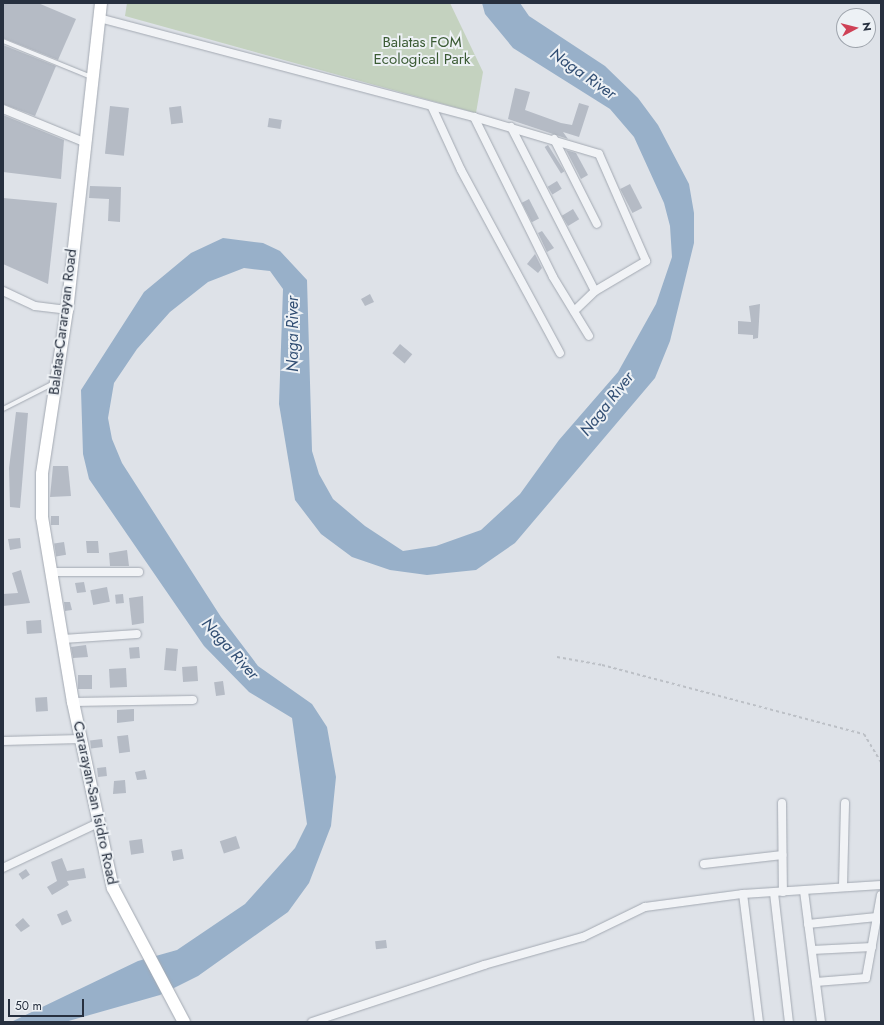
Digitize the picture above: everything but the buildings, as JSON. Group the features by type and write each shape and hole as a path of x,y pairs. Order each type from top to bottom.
{"main road":[{"name":"Balatas-Cararayan Road","path":"63,639 42,517 42,474 67,310 91,77 101,3"},
{"name":"Cararayan-San Isidro Road","path":"63,639 73,702 112,888 183,1020"}],"street":[{"path":"99,18 432,107 474,116 554,139 599,154 646,261 595,291 574,311"},
{"path":"432,107 462,170 560,353"},
{"path":"3,109 84,142"},
{"path":"474,116 529,232 588,336"},
{"path":"511,127 595,291"},
{"path":"554,139 597,224"},
{"path":"3,291 35,306 67,310"},
{"path":"52,572 139,572"},
{"path":"63,639 137,634"},
{"path":"73,702 193,700"},
{"path":"3,741 81,739"},
{"path":"843,886 845,803"},
{"path":"782,804 783,892"},
{"path":"3,868 98,823"},
{"path":"704,864 782,855"},
{"path":"312,1022 484,965 583,937 645,907 743,894 804,891 843,886 881,885"},
{"path":"804,891 821,1022"},
{"path":"774,893 789,1022"},
{"path":"743,894 758,1022"},
{"path":"816,982 866,978 881,896"},
{"path":"808,924 877,917"},
{"path":"812,950 872,947"}],"lane":[{"path":"3,41 91,77"},
{"path":"3,409 56,382"}],"path":[{"path":"557,657 602,666 864,734 881,762"}],"green space":[{"name":"Balatas FOM Ecological Park","path":"127,3 450,3 483,72 476,113 125,16"}],"water":[{"name":"Naga River","path":"482,3 520,3 529,16 605,66 638,98 658,125 689,184 694,213 694,243 670,341 655,378 515,543 476,570 427,575 390,570 352,557 321,534 295,500 279,404 283,289 270,271 244,268 208,282 170,312 137,349 114,383 108,418 112,439 122,463 221,617 258,666 312,704 327,727 336,777 331,826 309,883 288,912 198,976 160,995 65,1022 11,1022 138,961 177,950 245,904 295,848 307,824 292,718 249,692 204,646 89,479 83,454 81,390 144,292 191,253 223,238 263,243 280,251 307,280 312,451 319,474 333,499 365,526 403,551 436,546 481,530 520,494 559,440 618,372 656,304 672,257 670,226 664,203 634,137 610,109 513,48 485,14"}]}
